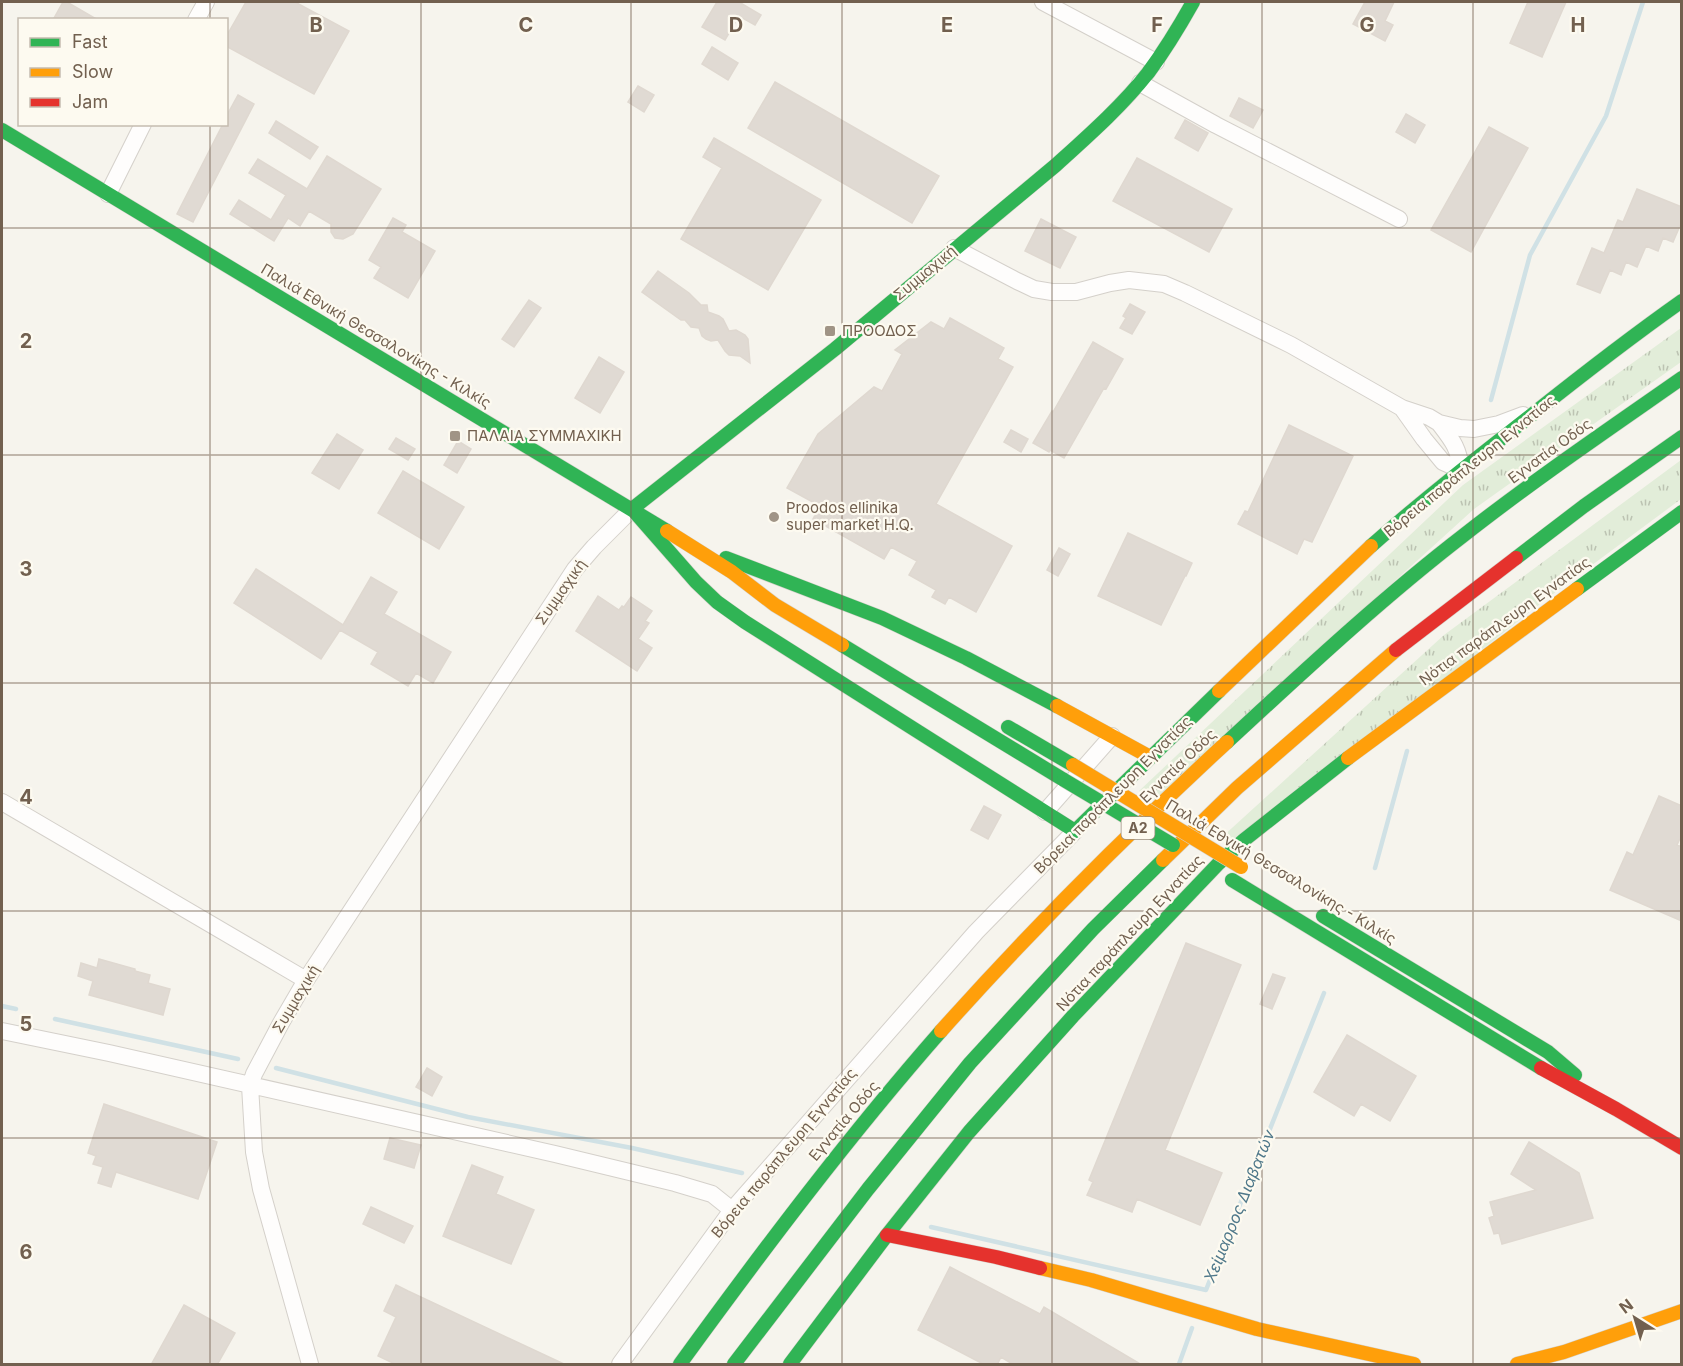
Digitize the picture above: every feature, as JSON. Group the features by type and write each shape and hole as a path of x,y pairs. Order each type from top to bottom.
{"main road":[{"name":"Συμμαχική","path":"632,509 837,347 1052,168 1113,113 1156,62 1193,2"},
{"name":"Παλιά Εθνική Θεσσαλονίκης - Κιλκίς","path":"2,130 632,509 732,572 775,605 1539,1067 1682,1148"},
{"name":"Βόρεια παράπλευρη Εγνατίας","path":"1075,831 1353,563 1405,516 1635,334 1682,301"},
{"name":"Εγνατία Οδός","path":"680,1365 747,1271 827,1167 938,1035 1059,904 1204,762 1340,638 1462,536 1553,468 1682,378"},
{"name":"Α2","path":"734,1365 787,1292 970,1063 1093,929 1195,829 1237,788 1385,658 1584,506 1682,437"},
{"path":"632,509 696,582 717,602 744,622 1075,831"},
{"name":"Νότια παράπλευρη Εγνατίας","path":"790,1365 886,1235 969,1132 1073,1016 1227,855 1322,777 1682,512"},
{"path":"684,542 865,610 906,628 1039,696 1150,757"},
{"name":"Παλιά Εθνική Θεσσαλονίκης - Κιλκίς","path":"732,572 792,598"},
{"name":"Παλιά Εθνική Θεσσαλονίκης - Κιλκίς","path":"995,719 1246,870"},
{"name":"Παλιά Εθνική Θεσσαλονίκης - Κιλκίς","path":"1313,910 1548,1052 1616,1109"},
{"path":"886,1235 996,1257 1091,1280 1257,1329 1414,1365"},
{"path":"1517,1365 1564,1352 1682,1311"}],"street":[{"path":"197,18 206,2"},
{"path":"1042,2 1156,62"},
{"path":"1140,83 1216,125 1399,219"},
{"path":"108,194 142,126"},
{"path":"954,248 1034,289 1076,292 1129,280 1164,284 1291,345 1402,408 1429,417 1439,423 1474,429 1499,424 1540,408"},
{"path":"1402,408 1443,462 1461,470 1457,447 1439,423"},
{"name":"Συμμαχική","path":"310,1365 261,1189 254,1152 250,1086 254,1074 306,980 575,569 632,509"},
{"path":"1045,812 1112,736"},
{"path":"2,802 306,980"},
{"name":"Βόρεια παράπλευρη Εγνατίας","path":"620,1365 732,1210 969,940 1075,831"},
{"path":"2,1031 109,1053 675,1183 712,1194 732,1210"}],"green space":[{"path":"1681,328 1681,362 1474,509 1153,801 1139,791 1463,485"},
{"path":"1681,460 1681,499 1549,597 1234,844 1221,838 1444,635"}],"building":[{"path":"63,2 67,2 95,18 54,18"},
{"path":"246,2 295,2 349,31 314,94 228,47 228,34"},
{"path":"717,2 739,2 761,15 755,25 739,16 725,40 702,27"},
{"path":"1365,2 1394,2 1385,21 1393,25 1385,41 1353,24"},
{"path":"1528,2 1566,2 1542,57 1510,43"},
{"path":"712,47 738,63 728,80 702,64"},
{"path":"775,82 939,176 912,223 748,128"},
{"path":"638,86 654,95 644,112 628,102"},
{"path":"238,95 254,104 193,222 177,214 222,126 228,126 228,113"},
{"path":"1239,98 1263,110 1253,128 1230,116"},
{"path":"1406,114 1425,125 1415,143 1396,132"},
{"path":"1185,120 1208,133 1198,151 1175,138"},
{"path":"276,121 318,147 310,159 269,133"},
{"path":"1489,127 1528,148 1471,252 1431,230"},
{"path":"714,138 821,200 768,290 681,239 722,168 703,157"},
{"path":"327,156 381,189 353,234 343,239 335,238 331,232 331,224 309,211 300,226 288,218 274,241 230,214 239,200 271,220 286,195 249,173 258,159 307,189"},
{"path":"1137,158 1232,209 1209,252 1113,201"},
{"path":"1637,189 1682,207 1682,221 1673,242 1663,238 1658,251 1646,246 1637,267 1626,262 1621,275 1610,270 1600,293 1577,284 1592,248 1604,253 1618,220 1623,222"},
{"path":"393,218 406,225 402,232 435,251 408,298 374,278 381,267 369,260"},
{"path":"1041,219 1076,237 1060,268 1025,251"},
{"path":"658,271 689,293 701,305 707,305 708,312 723,319 729,331 736,330 745,335 748,339 750,363 740,356 729,355 718,340 706,339 699,328 691,327 685,320 681,320 642,292"},
{"path":"529,300 541,308 514,347 502,339"},
{"path":"1130,304 1145,312 1132,334 1120,328 1126,318 1123,316"},
{"path":"950,318 1004,348 998,359 1013,367 936,504 1012,546 976,612 949,597 945,604 932,597 936,590 909,575 917,561 891,547 884,559 813,519 820,506 787,488 818,434 874,387 882,391 902,354 895,350 931,322 944,329"},
{"path":"1093,342 1123,359 1064,458 1033,443"},
{"path":"599,357 624,372 600,413 575,398"},
{"path":"1289,425 1353,456 1312,542 1304,539 1297,554 1238,524 1245,511 1248,512"},
{"path":"1011,430 1028,439 1021,452 1004,442"},
{"path":"337,434 363,450 339,489 312,473"},
{"path":"396,438 415,449 408,460 389,449"},
{"path":"458,441 471,449 457,473 444,465"},
{"path":"403,471 464,507 439,549 378,513"},
{"path":"1128,533 1192,563 1161,625 1098,596"},
{"path":"1059,548 1070,554 1058,576 1047,570"},
{"path":"256,569 343,625 371,577 397,592 384,614 451,652 433,683 416,673 408,686 371,664 378,652 340,630 321,659 234,603"},
{"path":"598,596 619,610 631,597 652,611 645,621 649,623 638,639 652,648 637,671 576,631"},
{"path":"1659,796 1682,806 1682,834 1677,845 1682,847 1682,921 1610,890 1627,852 1633,855"},
{"path":"984,806 1001,815 988,839 971,830"},
{"path":"1186,943 1241,965 1165,1150 1222,1173 1200,1225 1137,1199 1132,1212 1087,1195 1093,1182 1089,1180"},
{"path":"99,959 150,975 148,983 170,989 163,1015 89,995 93,981 78,976 81,963 97,968"},
{"path":"1273,974 1285,978 1272,1009 1260,1004"},
{"path":"1347,1035 1416,1076 1390,1121 1361,1104 1354,1116 1314,1092"},
{"path":"427,1068 442,1077 432,1096 416,1087"},
{"path":"104,1104 217,1142 198,1199 116,1172 111,1187 98,1183 103,1167 93,1164 96,1156 88,1153"},
{"path":"390,1138 421,1145 414,1168 384,1159"},
{"path":"1529,1142 1579,1173 1593,1218 1502,1244 1499,1233 1494,1234 1489,1218 1494,1216 1490,1202 1536,1190 1511,1174"},
{"path":"472,1165 503,1177 496,1194 534,1210 511,1264 443,1236"},
{"path":"371,1207 413,1226 404,1243 363,1224"},
{"path":"950,1267 1040,1314 1044,1307 1142,1365 1014,1365 1001,1357 997,1365 985,1365 918,1330"},
{"path":"396,1285 566,1365 397,1365 378,1356 396,1317 384,1311"},
{"path":"184,1305 235,1333 217,1365 151,1365"}],"waterway":[{"path":"1491,400 1530,255 1606,116 1643,2"},
{"path":"1375,868 1407,751"},
{"name":"Χείμαρρος Διαβατών","path":"931,1227 1206,1290 1324,993"},
{"path":"2,1006 16,1009"},
{"path":"55,1019 238,1059"},
{"path":"276,1068 468,1117 632,1148 742,1173"},
{"name":"Χείμαρρος Διαβατών","path":"1179,1364 1192,1328"}],"traffic: fast":[{"path":"632,509 835,349 1056,165 1138,86 1166,47 1193,2"},
{"path":"2,130 667,531"},
{"path":"1371,546 1492,446 1682,301"},
{"path":"1227,742 1343,636 1433,559 1544,475 1682,378"},
{"path":"1516,558 1584,506 1682,437"},
{"path":"632,509 696,582 717,602 1075,831 1219,691"},
{"path":"1577,589 1682,512"},
{"path":"726,558 882,618 966,658 1057,706"},
{"path":"842,645 1064,780"},
{"path":"1008,727 1073,765"},
{"path":"790,1364 887,1235 969,1132 1073,1016 1219,863 1244,840 1348,758"},
{"path":"1064,780 1173,845"},
{"path":"734,1364 868,1189 970,1063 1093,929 1163,860"},
{"path":"1232,880 1541,1068"},
{"path":"1323,916 1548,1052 1575,1075"},
{"path":"680,1364 807,1194 941,1031"}],"traffic: slow":[{"path":"667,531 732,572 775,605 842,645"},
{"path":"1219,691 1371,546"},
{"path":"1348,758 1577,589"},
{"path":"1163,860 1237,788 1396,650"},
{"path":"1057,706 1150,757"},
{"path":"941,1031 1080,883 1227,742"},
{"path":"1073,765 1241,867"},
{"path":"1040,1268 1091,1280 1257,1329 1414,1364"},
{"path":"1517,1364 1564,1352 1682,1311"}],"traffic: jam":[{"path":"1396,650 1516,558"},
{"path":"1541,1068 1682,1148"},
{"path":"887,1235 1040,1268"}],"place":[{"name":"ΠΡΟΟΔΟΣ","path":"830,331"},
{"name":"ΠΑΛΑΙΑ ΣΥΜΜΑΧΙΚΗ","path":"455,436"},
{"name":"Proodos ellinika super market H.Q.","path":"774,517"}]}
